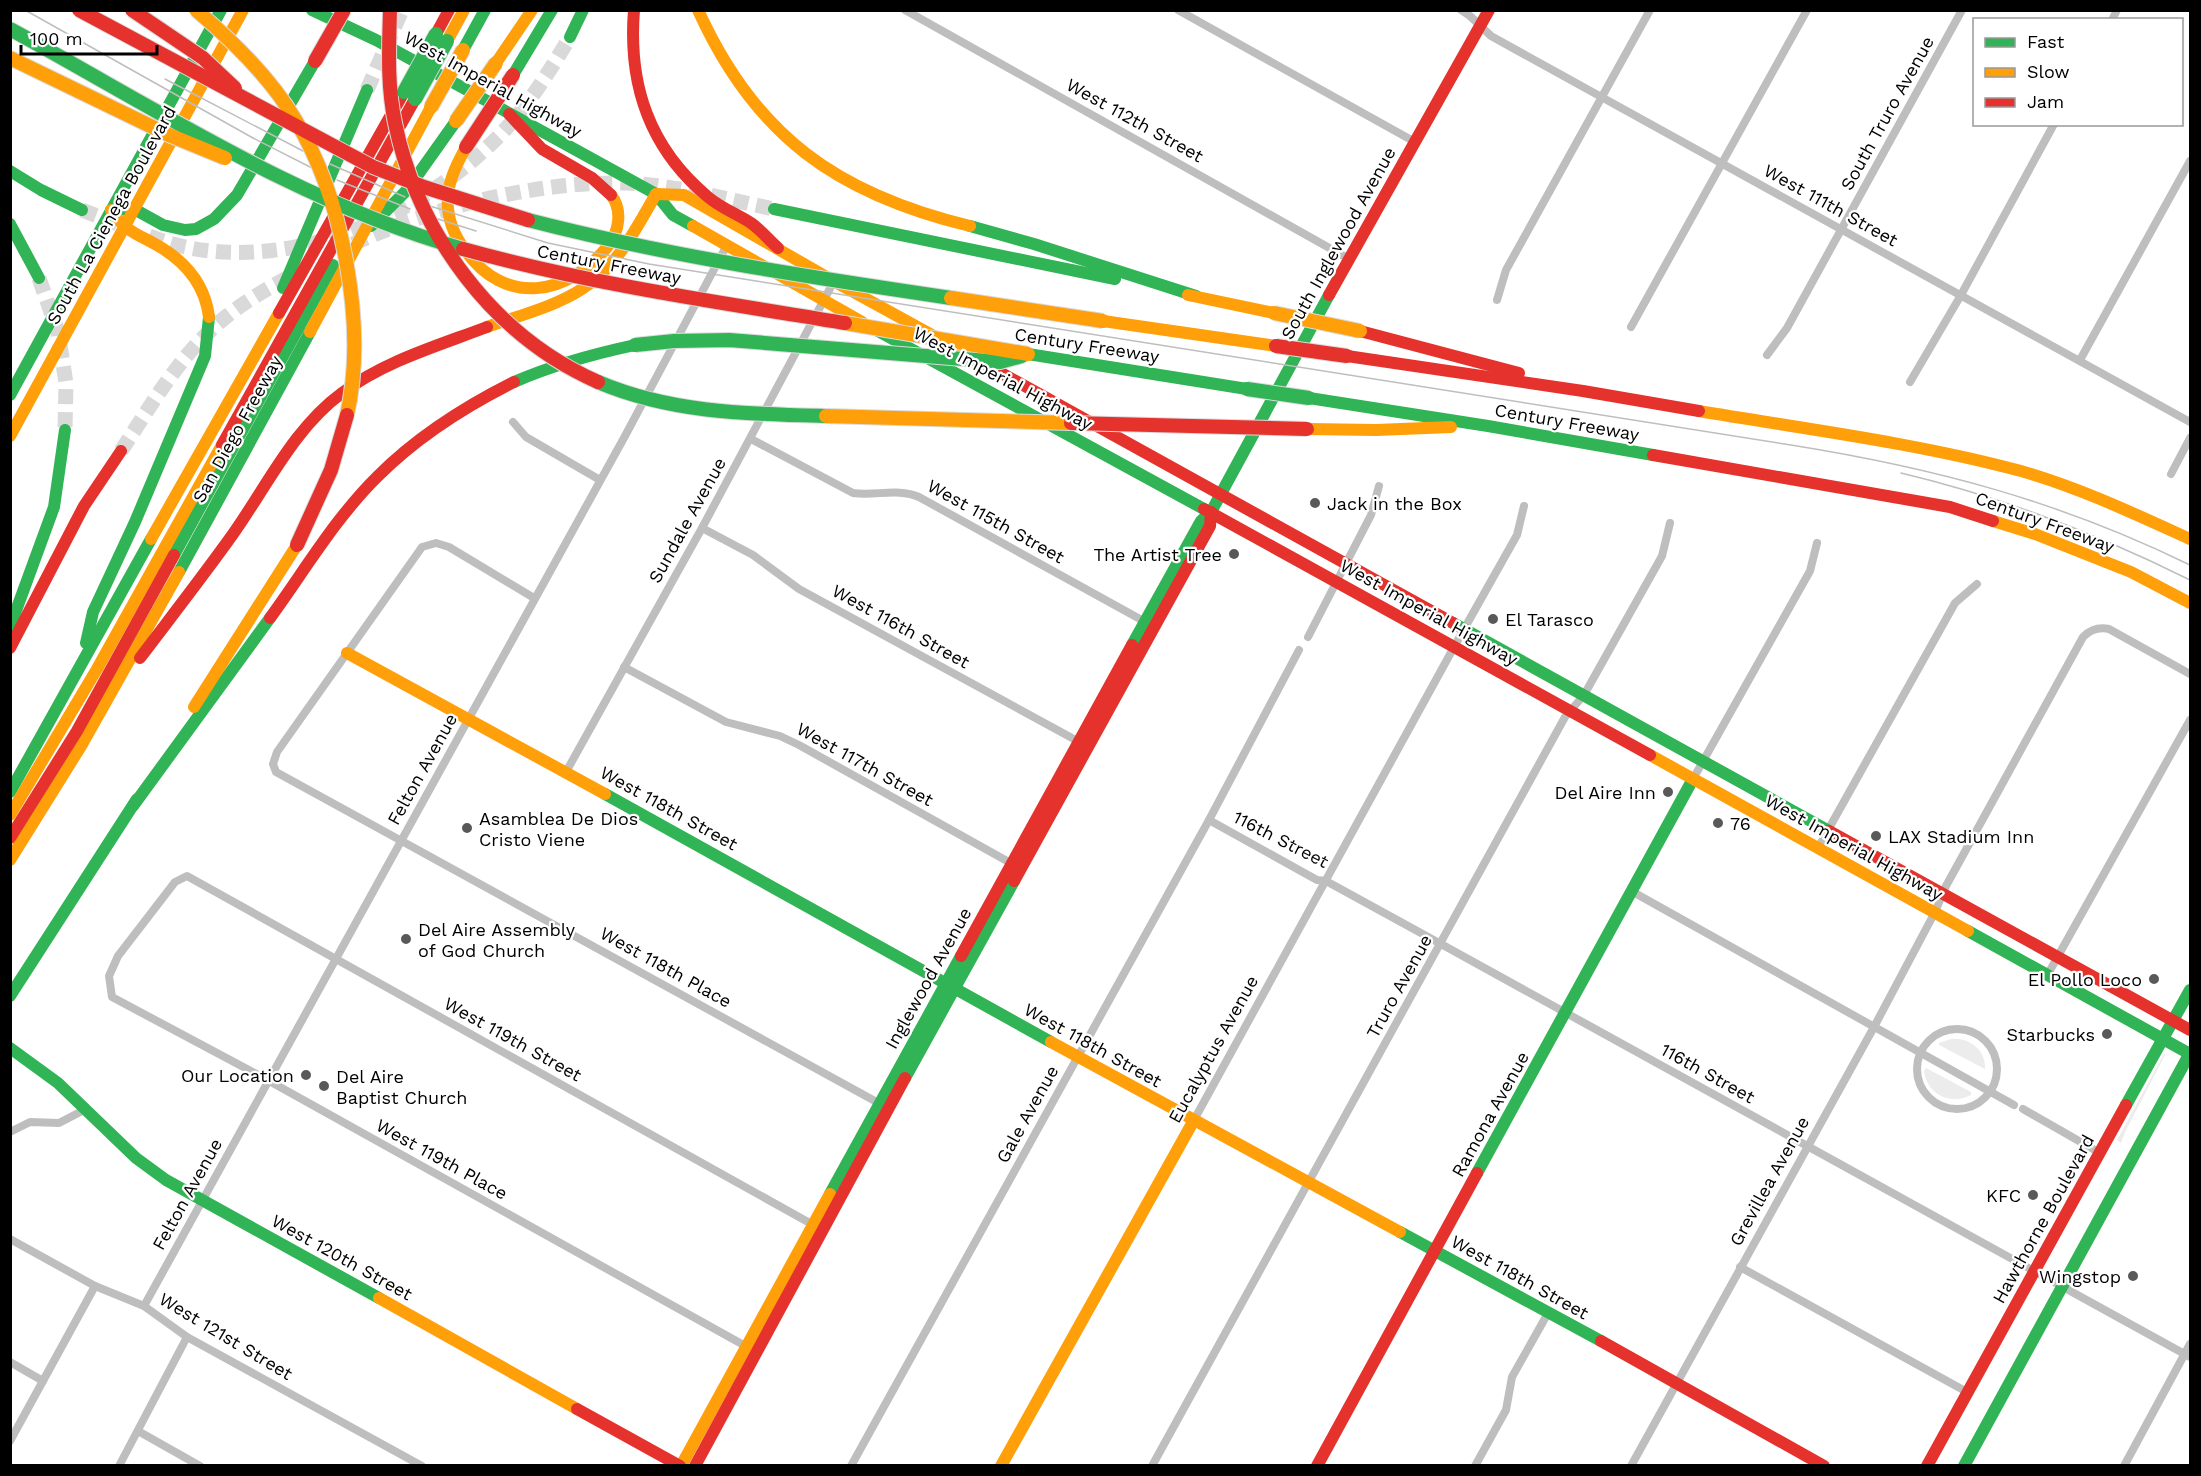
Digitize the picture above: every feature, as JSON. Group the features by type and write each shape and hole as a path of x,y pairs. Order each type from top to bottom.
{"main road":[{"name":"Century Freeway","path":"79,10 382,171 418,187 528,222 692,258 1583,391 1981,461 2023,472 2094,496 2190,539"},
{"path":"132,10 203,58 250,102"},
{"path":"13,993 297,544 325,486 346,416 355,327 346,256 325,183 307,140 293,115 245,54 196,10"},
{"name":"South La Cienega Boulevard","path":"10,395 221,10"},
{"name":"South La Cienega Boulevard","path":"10,436 243,10"},
{"name":"West Imperial Highway","path":"312,10 376,40 656,194 673,215 823,301 1337,581 2190,1054"},
{"path":"111,210 135,209 164,226 184,229 203,227 221,215 237,195 344,10"},
{"path":"390,10 387,69 396,131 411,181 434,232 465,279 495,312 530,342 593,380 660,404 735,414 1307,429 1376,430 1488,426"},
{"name":"San Diego Freeway","path":"10,792 255,354 410,95 441,38 449,10"},
{"path":"441,38 464,10"},
{"name":"San Diego Freeway","path":"10,860 43,810 106,703 485,10"},
{"path":"509,114 545,152 596,181 607,190 615,202 618,221 615,236 599,260 564,284 536,289 509,285 482,271 473,263 456,236 448,205 452,176 466,147 540,33 552,10"},
{"path":"570,37 583,10"},
{"path":"634,10 632,44 635,75 648,118 664,149 677,168 695,187 754,226 778,248"},
{"path":"698,10 725,64 754,104 790,141 849,183 908,210 1010,237 1196,297"},
{"name":"South Inglewood Avenue","path":"1220,495 1489,10"},
{"path":"10,838 77,731 129,639 340,252 392,209 436,152 529,15"},
{"name":"Century Freeway","path":"10,29 203,137 317,196 398,228 468,251 579,279 1028,354 1488,426 1950,507 2035,534 2132,572 2190,603"},
{"path":"10,58 169,135 317,196"},
{"path":"255,354 367,90"},
{"path":"10,815 97,669 410,95"},
{"path":"10,171 41,190 82,210"},
{"path":"106,703 233,534 296,440 328,404 394,362 565,298 588,286 621,254 656,194"},
{"name":"West Imperial Highway","path":"656,194 684,195 834,281 2190,1030"},
{"path":"774,208 1360,331 1583,391"},
{"path":"81,662 93,612 135,522 205,356 209,330 208,303 194,274 168,252 125,228 111,210"},
{"path":"10,224 39,278"},
{"path":"133,806 364,490 424,436 497,389 575,358 643,344 702,340 838,348 1000,363 1028,354"},
{"path":"10,627 54,507 65,430"},
{"path":"10,648 84,506 121,451"},
{"name":"Inglewood Avenue","path":"680,1466 750,1349 818,1228 1150,624 1210,526 1211,512 1220,495"},
{"name":"West 118th Street","path":"347,653 1078,1057 1677,1382 1824,1466"},
{"name":"Ramona Avenue","path":"1317,1466 1693,779"},
{"name":"Hawthorne Boulevard","path":"1927,1466 2190,990"},
{"name":"West 120th Street","path":"10,1048 58,1083 136,1158 166,1180 680,1466"},
{"path":"1964,1466 2190,1054"},
{"name":"Eucalyptus Avenue","path":"1001,1466 1194,1120"},
{"name":"Inglewood Avenue","path":"695,1466 750,1349"}],"street":[{"name":"West 112th Street","path":"905,10 1349,259"},
{"path":"1178,10 1188,13 1415,142"},
{"name":"West 111th Street","path":"1461,10 1491,36 2190,422"},
{"path":"1497,300 1506,270 1650,10"},
{"path":"1631,327 1807,10"},
{"name":"South Truro Avenue","path":"1767,356 1786,328 1962,10"},
{"path":"1910,382 1961,295 2053,126"},
{"path":"2080,360 2190,161"},
{"name":"Felton Avenue","path":"144,1306 336,961 727,245"},
{"name":"Sundale Avenue","path":"566,772 751,439 834,281"},
{"path":"513,422 526,437 600,480"},
{"path":"2171,474 2190,438"},
{"name":"West 115th Street","path":"751,439 853,493 865,495 903,492 919,497 1150,624"},
{"path":"1308,637 1371,515 1378,486"},
{"name":"Eucalyptus Avenue","path":"1194,1120 1518,535 1524,506"},
{"name":"Truro Avenue","path":"1152,1466 1544,753 1565,717 1584,694 1662,556 1671,523"},
{"name":"West 116th Street","path":"702,528 753,555 799,589 1084,745"},
{"path":"1693,779 1810,570 1817,543"},
{"path":"347,653 415,555 428,544 442,544 449,547 534,598"},
{"path":"1818,848 1955,603 1977,584"},
{"name":"Grevillea Avenue","path":"1631,1466 1874,1027 1943,893 2083,637 2095,629 2109,629 2190,674"},
{"name":"Gale Avenue","path":"850,1466 1209,820 1299,650"},
{"name":"West 118th Place","path":"347,653 277,752 273,764 276,772 884,1106"},
{"name":"West 117th Street","path":"624,667 726,722 780,736 799,745 1017,867"},
{"path":"2048,974 2190,720"},
{"name":"116th Street","path":"1209,820 1317,880 1326,881 1806,1147 2188,1355"},
{"name":"West 119th Street","path":"112,997 109,976 118,956 176,882 187,876 818,1228"},
{"path":"1633,892 2100,1153"},
{"name":"West 119th Place","path":"112,997 268,1081 750,1349"},
{"path":"1958,1029 1982,1037 1991,1048 1996,1060 1996,1080 1991,1092 1979,1104 1966,1109 1951,1109 1938,1105 1924,1091 1919,1082 1917,1068 1921,1053 1929,1041 1941,1033 1958,1029"},
{"path":"10,1132 30,1122 59,1123 86,1108"},
{"name":"West 121st Street","path":"10,1239 95,1286 144,1306 187,1337 422,1466"},
{"path":"1740,1267 1967,1392"},
{"path":"10,1441 95,1286"},
{"path":"1475,1466 1506,1410 1512,1377 1548,1313"},
{"path":"119,1466 187,1337"},
{"path":"2124,1466 2188,1355 2190,1344"},
{"path":"10,1362 43,1381"},
{"path":"138,1431 200,1466"}],"shaded area":[{"path":"1951,1039 1964,1040 1975,1046 1983,1056 1985,1069 1939,1045"},
{"path":"2166,1053 2126,1130 2121,1143 2117,1140"},
{"path":"1926,1068 1971,1092 1971,1095 1955,1099 1941,1096 1935,1092 1926,1079 1924,1071"}],"tunnel":[{"path":"367,90 402,10"},
{"path":"149,236 195,249 242,252 289,248 336,236 382,219 424,195 463,168 498,137 528,102 570,37"},
{"path":"353,244 451,208 557,186 645,184 774,209"},
{"path":"82,210 118,224"},
{"path":"121,451 156,397 196,345 235,310 294,274"},
{"path":"39,278 58,332 66,383 65,430"}],"tram line":[{"path":"25,10 253,138 312,168"},
{"path":"165,79 303,151"},
{"path":"330,164 405,197"},
{"path":"337,180 410,209"},
{"path":"430,206 548,243 649,264 1791,445 1896,464 2044,505 2093,522 2190,565"},
{"path":"438,219 476,231"},
{"path":"1901,473 1976,493 2049,518 2120,547 2190,580"}],"traffic: fast":[{"path":"10,395 221,10"},
{"path":"312,10 376,40 656,194 673,215 693,226"},
{"path":"463,50 485,10"},
{"path":"513,75 552,10"},
{"path":"570,37 583,10"},
{"path":"10,29 175,122 287,181 403,230 463,249"},
{"path":"404,92 436,34"},
{"path":"415,99 447,41"},
{"path":"111,210 134,209 163,225 185,230 196,229 214,219 237,195 315,61"},
{"path":"283,288 367,90"},
{"path":"371,226 407,190 456,121"},
{"path":"10,171 41,190 82,210"},
{"path":"774,209 1115,279"},
{"path":"528,220 685,255 791,274 951,298"},
{"path":"10,224 39,278"},
{"path":"970,226 1196,296"},
{"path":"174,555 333,265"},
{"path":"1132,645 1201,521 1211,512 1329,295"},
{"path":"86,643 93,612 135,522 205,356 209,317"},
{"path":"878,331 1204,509"},
{"path":"179,572 310,332"},
{"path":"635,345 674,341 729,340 1000,362 1022,356"},
{"path":"514,382 573,360 635,345"},
{"path":"1028,354 1247,389"},
{"path":"598,382 653,400 681,406 738,413 826,416"},
{"path":"1247,389 1309,398"},
{"path":"1309,398 1653,455"},
{"path":"10,627 54,507 65,430"},
{"path":"10,792 151,539"},
{"path":"133,806 270,618"},
{"path":"1453,623 1829,831"},
{"path":"1477,1173 1693,779"},
{"path":"605,794 1051,1042"},
{"path":"10,996 137,799"},
{"path":"905,1078 1014,881"},
{"path":"1968,931 2190,1054"},
{"path":"830,1194 961,956"},
{"path":"2126,1105 2190,990"},
{"path":"10,1048 58,1083 136,1158 166,1180 379,1298"},
{"path":"1964,1466 2190,1053"},
{"path":"1400,1232 1601,1341"}],"traffic: slow":[{"path":"196,10 238,48 275,90 313,152 327,187 347,264 352,303 354,342 347,415"},
{"path":"10,436 243,10"},
{"path":"447,41 464,10"},
{"path":"496,63 532,10"},
{"path":"698,10 721,54 746,92 774,125 806,153 841,177 879,196 922,213 970,226"},
{"path":"431,107 463,50"},
{"path":"10,58 169,135 225,158"},
{"path":"456,121 496,63"},
{"path":"310,332 431,107"},
{"path":"466,147 452,176 448,194 449,216 454,231 465,250 481,268 499,280 517,287 536,288 556,284 574,276 592,263 608,246 617,228 617,207 611,195"},
{"path":"656,194 684,195 830,279 1003,374"},
{"path":"487,327 560,301 594,280 616,259 656,194"},
{"path":"111,210 125,227 165,250 184,265 203,294 209,317"},
{"path":"693,226 862,322"},
{"path":"1188,295 1274,313"},
{"path":"951,298 1103,321"},
{"path":"151,539 279,313"},
{"path":"1274,313 1360,331"},
{"path":"1103,321 1276,346"},
{"path":"845,323 1028,354"},
{"path":"1699,411 1901,444 2021,471 2086,493 2190,539"},
{"path":"826,416 1071,423"},
{"path":"1307,429 1376,430 1451,427"},
{"path":"10,815 97,669 222,445"},
{"path":"1993,521 2035,534 2131,572 2190,603"},
{"path":"194,707 297,545"},
{"path":"10,860 81,746 179,572"},
{"path":"347,653 605,794"},
{"path":"1650,755 1968,931"},
{"path":"1051,1042 1400,1232"},
{"path":"1001,1466 1194,1120"},
{"path":"681,1466 830,1194"},
{"path":"379,1298 577,1409"}],"traffic: jam":[{"path":"79,10 373,167 424,187 528,220"},
{"path":"132,10 203,58 235,88"},
{"path":"315,61 344,10"},
{"path":"390,10 390,81 395,123 406,164 422,204 442,242 466,277 494,309 525,338 560,362 598,382"},
{"path":"436,34 449,10"},
{"path":"634,10 633,38 639,89 657,136 671,158 708,197 751,223 778,248"},
{"path":"1329,295 1489,10"},
{"path":"466,147 513,75"},
{"path":"279,313 404,92"},
{"path":"222,445 415,99"},
{"path":"509,114 542,149 592,178 611,195"},
{"path":"463,249 605,282 845,323"},
{"path":"140,658 233,534 295,440 325,407 359,382 394,363 487,327"},
{"path":"1360,331 1519,373"},
{"path":"1276,346 1347,356"},
{"path":"1347,356 1583,391 1699,411"},
{"path":"1003,374 1453,623"},
{"path":"270,618 335,526 378,476 442,423 514,382"},
{"path":"297,545 331,470 347,415"},
{"path":"1071,423 1307,429"},
{"path":"10,648 84,506 121,451"},
{"path":"1653,455 1950,507 1993,521"},
{"path":"1204,509 1650,755"},
{"path":"1014,881 1210,526 1211,512"},
{"path":"10,838 77,731 174,555"},
{"path":"961,956 1132,645"},
{"path":"1829,831 2190,1030"},
{"path":"695,1466 905,1078"},
{"path":"1927,1466 2126,1105"},
{"path":"1317,1466 1477,1173"},
{"path":"1601,1341 1824,1466"},
{"path":"577,1409 680,1466"}],"place":[{"name":"Jack in the Box","path":"1315,503"},
{"name":"The Artist Tree","path":"1234,554"},
{"name":"El Tarasco","path":"1493,619"},
{"name":"Del Aire Inn","path":"1668,792"},
{"name":"76","path":"1718,823"},
{"name":"Asamblea De Dios Cristo Viene","path":"467,828"},
{"name":"LAX Stadium Inn","path":"1876,836"},
{"name":"Del Aire Assembly of God Church","path":"406,939"},
{"name":"El Pollo Loco","path":"2154,979"},
{"name":"Starbucks","path":"2107,1034"},
{"name":"Our Location","path":"306,1075"},
{"name":"Del Aire Baptist Church","path":"324,1086"},
{"name":"KFC","path":"2033,1195"},
{"name":"Wingstop","path":"2133,1276"}]}
